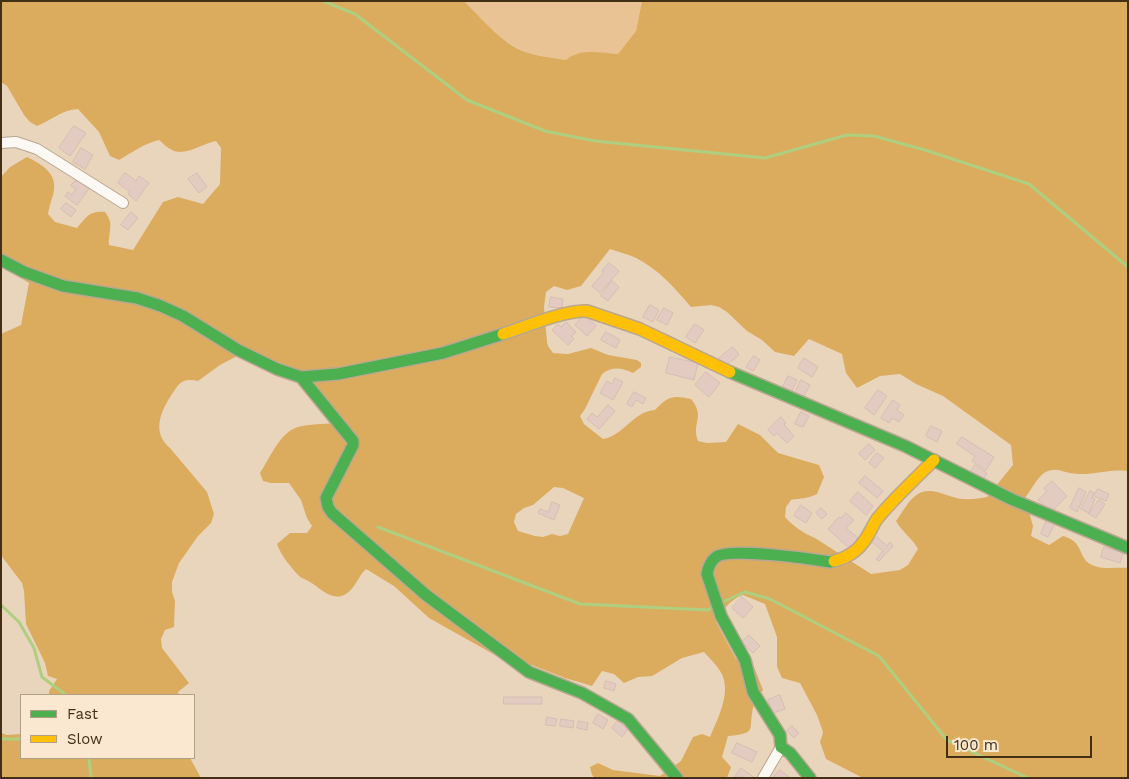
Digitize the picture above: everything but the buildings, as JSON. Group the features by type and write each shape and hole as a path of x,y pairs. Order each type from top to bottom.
{"street":[{"path":"1,143 16,142 38,149 123,203"},
{"path":"1,260 33,276 63,286 137,298 162,306 238,350 277,369 302,377 338,374 443,352 556,317 579,311 587,311 640,329 736,375 828,412 862,429 905,446 1011,499 1128,548"},
{"path":"302,377 353,441 353,445 326,498 332,513 426,595 529,672 582,693 628,719 677,778"},
{"path":"763,778 781,747 780,735 753,692 745,660 721,616 714,598 707,574 708,568 716,557 727,553 794,557 830,562 843,559 856,551 866,540 882,515 909,484 934,460"},
{"path":"781,747 790,753 810,778"}],"shaded area":[{"path":"1,1 464,1 495,33 516,48 534,55 566,60 572,56 584,53 618,54 636,31 642,1 1128,1 1128,471 1077,474 1051,470 1041,475 1025,498 1033,526 1031,536 1049,545 1063,536 1075,542 1087,562 1096,567 1128,568 1128,778 863,778 826,759 820,742 823,733 822,729 817,715 800,683 782,678 777,667 777,637 765,604 743,595 730,603 716,622 736,659 752,662 763,690 754,706 751,726 748,732 728,736 722,757 731,767 727,778 595,778 590,767 598,763 613,770 660,776 681,761 693,737 702,734 710,737 722,708 725,692 723,677 715,664 704,652 682,658 652,676 638,677 624,683 614,674 602,671 592,686 532,665 502,659 429,618 394,586 366,569 348,593 339,596 330,595 300,577 284,557 277,544 290,533 307,533 312,526 301,500 289,483 263,481 260,473 281,440 292,430 307,425 335,423 311,384 239,355 220,365 198,381 188,380 181,383 168,401 160,421 159,428 164,442 207,492 214,514 211,523 198,536 179,563 172,582 172,592 175,601 174,627 165,630 161,639 162,648 189,683 178,692 179,694 49,694 57,679 48,676 45,663 26,624 22,583 1,553 1,334 21,325 29,283 1,266 1,177 10,167 27,157 33,160 48,171 54,181 53,195 48,214 55,222 77,228 92,213 105,212 110,221 109,245 133,250 163,202 178,197 203,204 220,184 221,148 216,141 188,151 177,152 168,148 159,140 143,146 119,160 110,156 99,132 78,109 62,113 37,126 24,115 7,86 1,82","holes":["610,249 644,262 659,273 691,307 711,305 719,307 775,352 794,356 809,339 842,354 846,373 857,388 880,376 900,374 916,384 943,396 1011,445 1013,465 987,497 964,499 929,491 914,497 896,521 918,549 908,565 900,570 871,574 798,529 785,517 786,507 791,500 807,498 817,494 824,477 819,465 778,453 760,435 738,424 726,442 707,443 698,441 696,435 698,415 691,399 680,397 667,399 655,410 648,411 617,433 603,439 584,424 580,416 602,374 606,371 617,369 633,373 641,367 641,363 637,360 608,355 591,348 568,354 553,353 547,342 544,307 546,292 554,286 567,290 581,286","554,487 563,488 584,498 568,534 560,536 552,534 543,537 518,531 514,522 516,514 524,508 533,505"]},
{"path":"464,1 642,1 636,31 618,54 584,53 566,60 534,55 522,51 496,33"},
{"path":"1,733 7,735 20,734 20,759 191,759 201,778 1,778"}],"waterway":[{"path":"323,1 355,14 467,100 545,131 595,141 765,158 847,135 874,136 925,150 1029,184 1128,267"},
{"path":"378,527 580,604 708,610 713,607"},
{"path":"720,603 745,592 770,599 879,656 947,740 1028,778"},
{"path":"1,605 19,622 34,648 42,677 65,694"},
{"path":"1,739 20,739"},
{"path":"89,759 91,778"}],"traffic: fast":[{"path":"1,260 24,272 63,286 137,298 161,306 183,316 238,350 277,369 301,377 338,374 443,353 503,334"},
{"path":"730,372 905,446 1011,499 1128,548"},
{"path":"301,377 353,441 353,445 326,498 332,513 426,595 529,672 582,693 628,719 677,778"},
{"path":"810,778 790,753 781,747 780,735 753,692 745,660 721,616 707,574 713,560 724,554 753,553 834,561"}],"traffic: slow":[{"path":"503,334 566,313 587,311 640,329 730,372"},
{"path":"834,561 848,556 859,548 877,519 897,496 934,460"}]}
